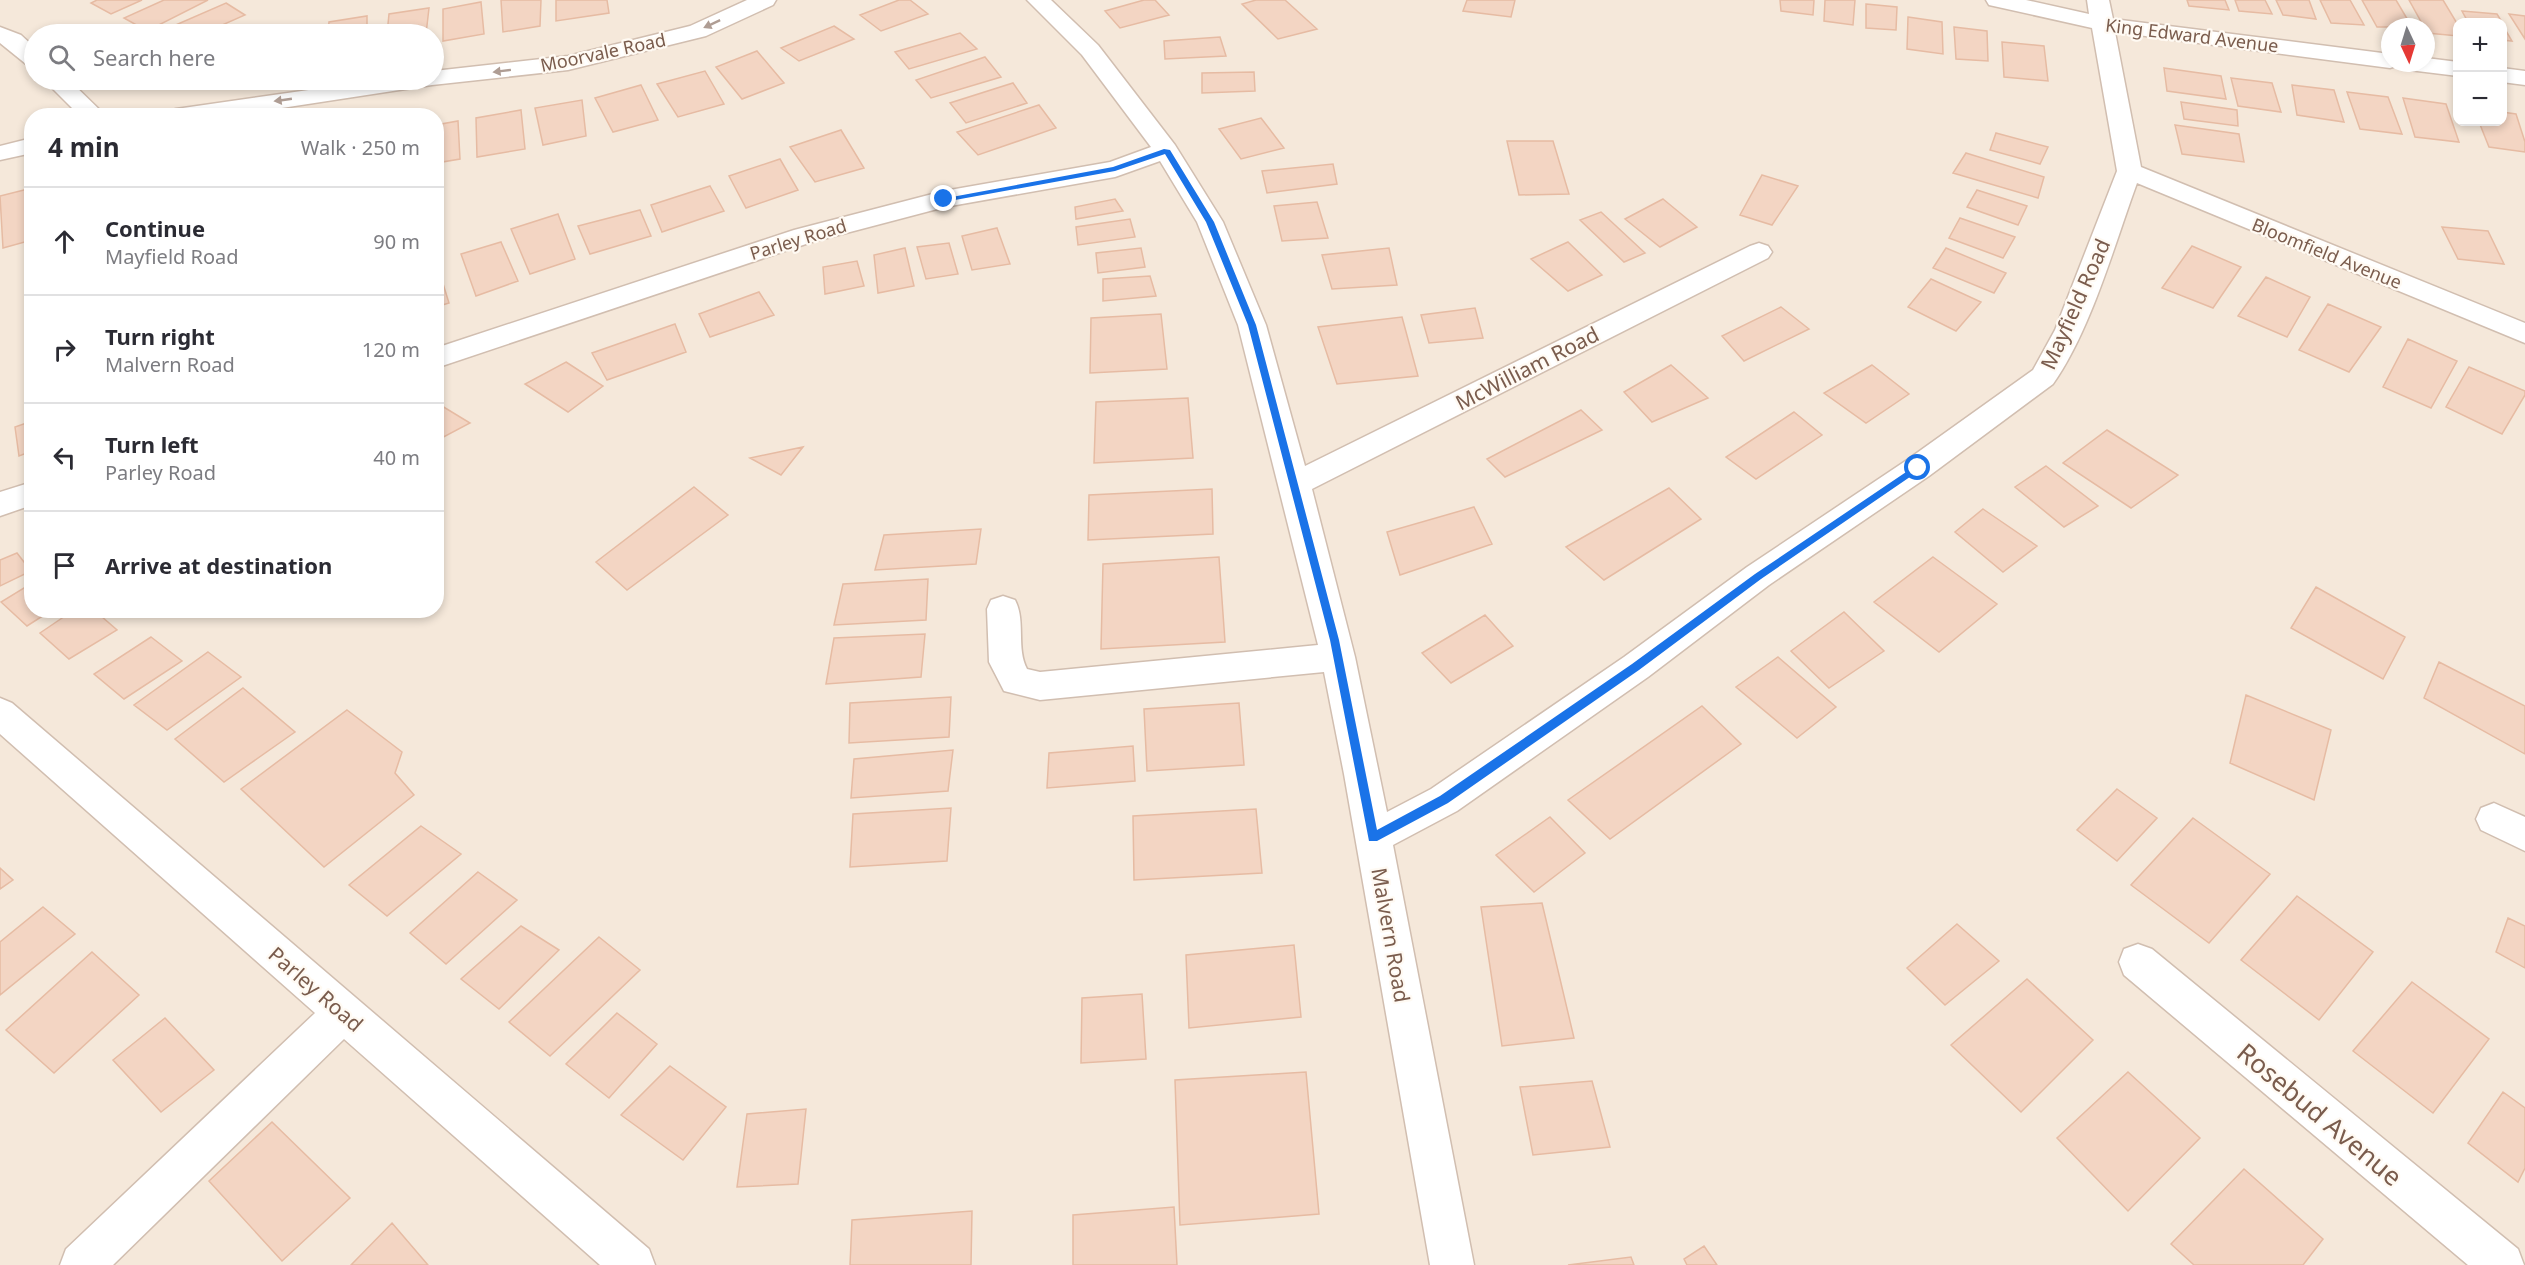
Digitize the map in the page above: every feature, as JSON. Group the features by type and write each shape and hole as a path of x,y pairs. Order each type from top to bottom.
{"street":[{"name":"Moorvale Road","path":"444,77 568,63 698,31 765,0"},
{"name":"Malvern Road","path":"1038,0 1090,50 1166,150 1210,222 1252,325 1338,657 1452,1265"},
{"name":"King Edward Avenue","path":"1997,0 2100,12 2381,59"},
{"path":"2100,12 2129,171"},
{"path":"0,34 14,40 24,50"},
{"path":"2435,66 2453,68"},
{"path":"2507,76 2525,78"},
{"path":"67,90 86,108"},
{"path":"231,108 355,90"},
{"path":"0,153 24,147"},
{"name":"Parley Road","path":"444,355 803,236 944,199 1115,169 1166,150"},
{"name":"Bloomfield Avenue","path":"2129,171 2525,334"},
{"name":"Mayfield Road","path":"1373,837 1444,800 1636,667 1758,576 1918,468 2043,377 2053,363 2068,330 2129,171"},
{"name":"McWilliam Road","path":"1295,484 1759,252"},
{"path":"0,504 24,496"},
{"path":"1003,609 1006,662 1016,681 1040,686 1338,657"},
{"name":"Parley Road","path":"0,712 633,1265"},
{"name":"Rosebud Avenue","path":"2138,962 2502,1265"},
{"path":"82,1265 344,1012"}],"shaded area":[{"path":"0,0 2525,0 2525,1265 0,1265"}],"building":[{"path":"97,0 142,0 111,14 91,3"},
{"path":"164,0 208,0 161,24 135,24 124,18"},
{"path":"501,0 541,0 540,26 503,32"},
{"path":"556,0 607,0 609,13 556,21"},
{"path":"899,0 910,0 928,14 881,31 860,15"},
{"path":"1144,0 1155,0 1169,15 1120,28 1105,11"},
{"path":"1256,0 1285,0 1317,29 1278,39 1242,4"},
{"path":"1467,0 1515,0 1511,17 1463,11"},
{"path":"1780,0 1814,0 1813,15 1781,11"},
{"path":"1825,0 1855,0 1853,25 1824,21"},
{"path":"2187,0 2225,0 2229,10 2189,6"},
{"path":"2235,0 2265,0 2272,14 2239,11"},
{"path":"2276,0 2309,0 2316,19 2283,15"},
{"path":"2320,0 2350,0 2364,25 2331,23"},
{"path":"2362,0 2396,0 2407,18 2381,18 2381,27 2377,27"},
{"path":"2409,0 2443,0 2454,18 2453,36 2435,34 2435,18 2419,18"},
{"path":"481,2 484,34 444,41 443,9"},
{"path":"226,3 245,15 225,24 178,24"},
{"path":"1866,4 1897,7 1896,30 1866,28"},
{"path":"429,8 427,24 388,24 389,14"},
{"path":"2462,11 2497,14 2500,18 2466,18"},
{"path":"2509,14 2525,16 2525,39"},
{"path":"367,16 367,24 329,24 329,22"},
{"path":"1908,17 1942,22 1943,54 1907,49"},
{"path":"834,26 854,39 799,61 781,48"},
{"path":"1954,27 1987,31 1988,61 1956,59"},
{"path":"960,33 977,49 909,69 895,52"},
{"path":"1220,37 1226,56 1165,59 1164,41"},
{"path":"2002,42 2044,46 2048,81 2004,77"},
{"path":"757,51 784,83 742,99 716,67"},
{"path":"985,57 1001,77 931,98 916,80"},
{"path":"2164,68 2221,76 2226,99 2167,91"},
{"path":"705,71 724,104 678,117 657,84"},
{"path":"1254,72 1255,91 1202,93 1202,73"},
{"path":"2231,78 2272,83 2281,112 2238,106"},
{"path":"1013,83 1027,103 966,123 950,103"},
{"path":"641,85 658,120 613,132 595,98"},
{"path":"2292,85 2334,90 2344,122 2297,115"},
{"path":"2347,92 2388,97 2402,134 2360,129"},
{"path":"2403,98 2446,104 2459,142 2415,137"},
{"path":"582,100 586,136 543,145 535,108"},
{"path":"2181,102 2237,110 2238,126 2184,119"},
{"path":"1039,105 1056,128 978,155 957,132"},
{"path":"521,110 525,149 477,157 476,118"},
{"path":"2507,113 2516,114 2525,142 2525,152 2489,147 2481,126 2507,126"},
{"path":"1261,118 1284,148 1241,159 1219,129"},
{"path":"458,121 460,159 444,162 444,124"},
{"path":"2175,125 2239,134 2244,162 2182,154"},
{"path":"841,130 864,168 815,182 790,147"},
{"path":"1996,133 2048,147 2040,164 1990,150"},
{"path":"1507,141 1553,141 1569,194 1519,195"},
{"path":"1966,153 2044,177 2038,198 1953,173"},
{"path":"780,159 798,190 746,208 729,176"},
{"path":"1333,164 1337,184 1267,193 1262,171"},
{"path":"1762,175 1798,186 1772,225 1740,215"},
{"path":"710,186 724,211 662,232 651,205"},
{"path":"24,190 24,242 3,248 0,196"},
{"path":"1977,190 2027,206 2018,225 1967,207"},
{"path":"1115,199 1123,211 1076,219 1075,207"},
{"path":"1663,199 1697,227 1660,247 1625,219"},
{"path":"1317,202 1328,238 1282,241 1274,206"},
{"path":"640,210 651,236 590,254 578,226"},
{"path":"1601,212 1645,253 1624,262 1580,220"},
{"path":"558,214 575,259 530,274 511,229"},
{"path":"1960,218 2015,237 2003,258 1949,238"},
{"path":"1130,219 1135,237 1078,245 1076,227"},
{"path":"2442,227 2488,231 2504,264 2458,259"},
{"path":"997,228 1010,264 972,270 962,236"},
{"path":"501,242 518,281 476,296 461,254"},
{"path":"1568,242 1602,275 1568,291 1531,259"},
{"path":"949,243 958,274 926,279 917,247"},
{"path":"2192,246 2241,267 2213,308 2162,288"},
{"path":"905,248 914,286 878,293 874,255"},
{"path":"1141,248 1145,267 1098,273 1096,253"},
{"path":"1389,248 1397,285 1332,289 1322,255"},
{"path":"1946,248 2006,273 1994,293 1933,268"},
{"path":"857,261 864,286 825,294 823,267"},
{"path":"1150,276 1156,296 1103,301 1103,279"},
{"path":"2266,277 2310,297 2287,337 2238,316"},
{"path":"1931,279 1981,302 1956,331 1908,307"},
{"path":"444,287 449,303 444,305"},
{"path":"759,292 774,315 710,337 699,314"},
{"path":"2328,304 2381,327 2349,372 2299,350"},
{"path":"1781,307 1809,329 1744,361 1722,336"},
{"path":"1475,308 1483,338 1429,343 1421,315"},
{"path":"1161,314 1167,369 1090,373 1091,318"},
{"path":"1402,317 1418,376 1337,384 1318,327"},
{"path":"675,324 686,352 607,380 592,353"},
{"path":"2408,339 2457,361 2431,408 2383,387"},
{"path":"566,362 603,386 568,412 525,384"},
{"path":"1671,365 1708,398 1652,422 1624,392"},
{"path":"1872,365 1909,394 1866,423 1824,393"},
{"path":"2469,367 2525,391 2525,395 2502,434 2446,407"},
{"path":"1188,398 1193,458 1094,463 1096,402"},
{"path":"444,407 470,423 444,437"},
{"path":"1581,410 1602,430 1505,477 1487,459"},
{"path":"1794,412 1822,435 1756,479 1726,457"},
{"path":"24,424 24,454 19,456 15,427"},
{"path":"2107,430 2178,475 2131,508 2063,463"},
{"path":"803,447 781,475 750,458"},
{"path":"2046,466 2098,506 2064,527 2015,487"},
{"path":"694,487 728,515 627,590 596,562"},
{"path":"1669,488 1701,519 1604,580 1566,547"},
{"path":"1212,489 1213,534 1088,540 1089,495"},
{"path":"1474,507 1492,544 1400,575 1387,532"},
{"path":"1983,509 2037,546 2003,572 1955,532"},
{"path":"981,529 976,564 875,570 884,535"},
{"path":"17,553 24,562 24,574 0,586 0,560"},
{"path":"1219,557 1225,642 1101,649 1103,564"},
{"path":"1933,557 1997,604 1939,652 1874,602"},
{"path":"928,579 926,620 834,625 843,584"},
{"path":"2316,587 2405,637 2383,679 2291,628"},
{"path":"24,588 24,618 40,618 27,626 1,602"},
{"path":"1844,612 1884,651 1829,688 1791,651"},
{"path":"1485,615 1513,646 1451,683 1422,653"},
{"path":"62,618 103,618 117,630 69,659 40,633"},
{"path":"925,634 921,677 826,684 834,638"},
{"path":"151,637 182,661 124,699 94,674"},
{"path":"208,652 241,677 167,730 134,705"},
{"path":"1778,657 1836,707 1797,738 1736,687"},
{"path":"2439,662 2525,706 2525,754 2424,698"},
{"path":"243,688 295,732 224,782 175,739"},
{"path":"2246,695 2331,730 2314,800 2230,763"},
{"path":"951,697 949,737 849,743 850,703"},
{"path":"1239,703 1244,765 1147,771 1144,709"},
{"path":"1702,706 1741,744 1610,839 1568,800"},
{"path":"347,710 402,752 395,773 414,795 324,867 241,789"},
{"path":"1133,746 1135,781 1047,788 1049,753"},
{"path":"953,750 948,791 851,798 854,759"},
{"path":"2117,789 2157,818 2117,861 2077,830"},
{"path":"951,808 947,861 850,867 853,814"},
{"path":"1256,809 1262,873 1134,880 1133,816"},
{"path":"1550,817 1585,853 1534,892 1496,855"},
{"path":"2193,818 2270,874 2209,943 2131,885"},
{"path":"421,826 461,854 387,916 349,885"},
{"path":"0,868 13,880 0,889"},
{"path":"478,872 517,900 446,964 410,933"},
{"path":"2297,896 2373,952 2319,1020 2241,960"},
{"path":"1542,903 1574,1038 1502,1046 1481,907"},
{"path":"43,907 75,934 0,995 0,942"},
{"path":"2508,918 2525,926 2525,968 2496,952"},
{"path":"1957,924 1999,961 1945,1005 1907,968"},
{"path":"521,926 559,950 499,1009 461,979"},
{"path":"599,937 640,970 550,1056 509,1022"},
{"path":"1294,945 1301,1017 1189,1028 1186,955"},
{"path":"92,952 139,995 54,1073 6,1030"},
{"path":"2027,979 2093,1040 2021,1112 1951,1045"},
{"path":"2412,982 2489,1039 2433,1113 2353,1051"},
{"path":"1142,994 1146,1059 1081,1063 1082,998"},
{"path":"617,1013 657,1044 609,1098 566,1064"},
{"path":"165,1018 214,1070 161,1112 113,1060"},
{"path":"670,1066 726,1107 683,1160 621,1115"},
{"path":"1306,1072 1319,1214 1180,1225 1175,1080"},
{"path":"2128,1072 2200,1138 2128,1211 2057,1138"},
{"path":"1592,1081 1610,1147 1533,1155 1520,1087"},
{"path":"2503,1092 2525,1108 2525,1168 2518,1182 2468,1143"},
{"path":"806,1109 798,1184 737,1187 747,1114"},
{"path":"272,1122 350,1198 282,1261 209,1181"},
{"path":"2244,1169 2323,1239 2303,1265 2194,1265 2171,1244"},
{"path":"1174,1207 1177,1265 1073,1265 1073,1215"},
{"path":"972,1211 971,1265 850,1265 852,1220"},
{"path":"392,1223 428,1265 351,1265"},
{"path":"1704,1246 1717,1265 1687,1265 1684,1259"},
{"path":"1631,1257 1634,1265 1568,1265"}],"route":[{"path":"944,199 1115,169 1166,150 1210,222 1252,325 1334,640 1373,837 1444,800 1636,667 1758,576 1918,468"}]}
